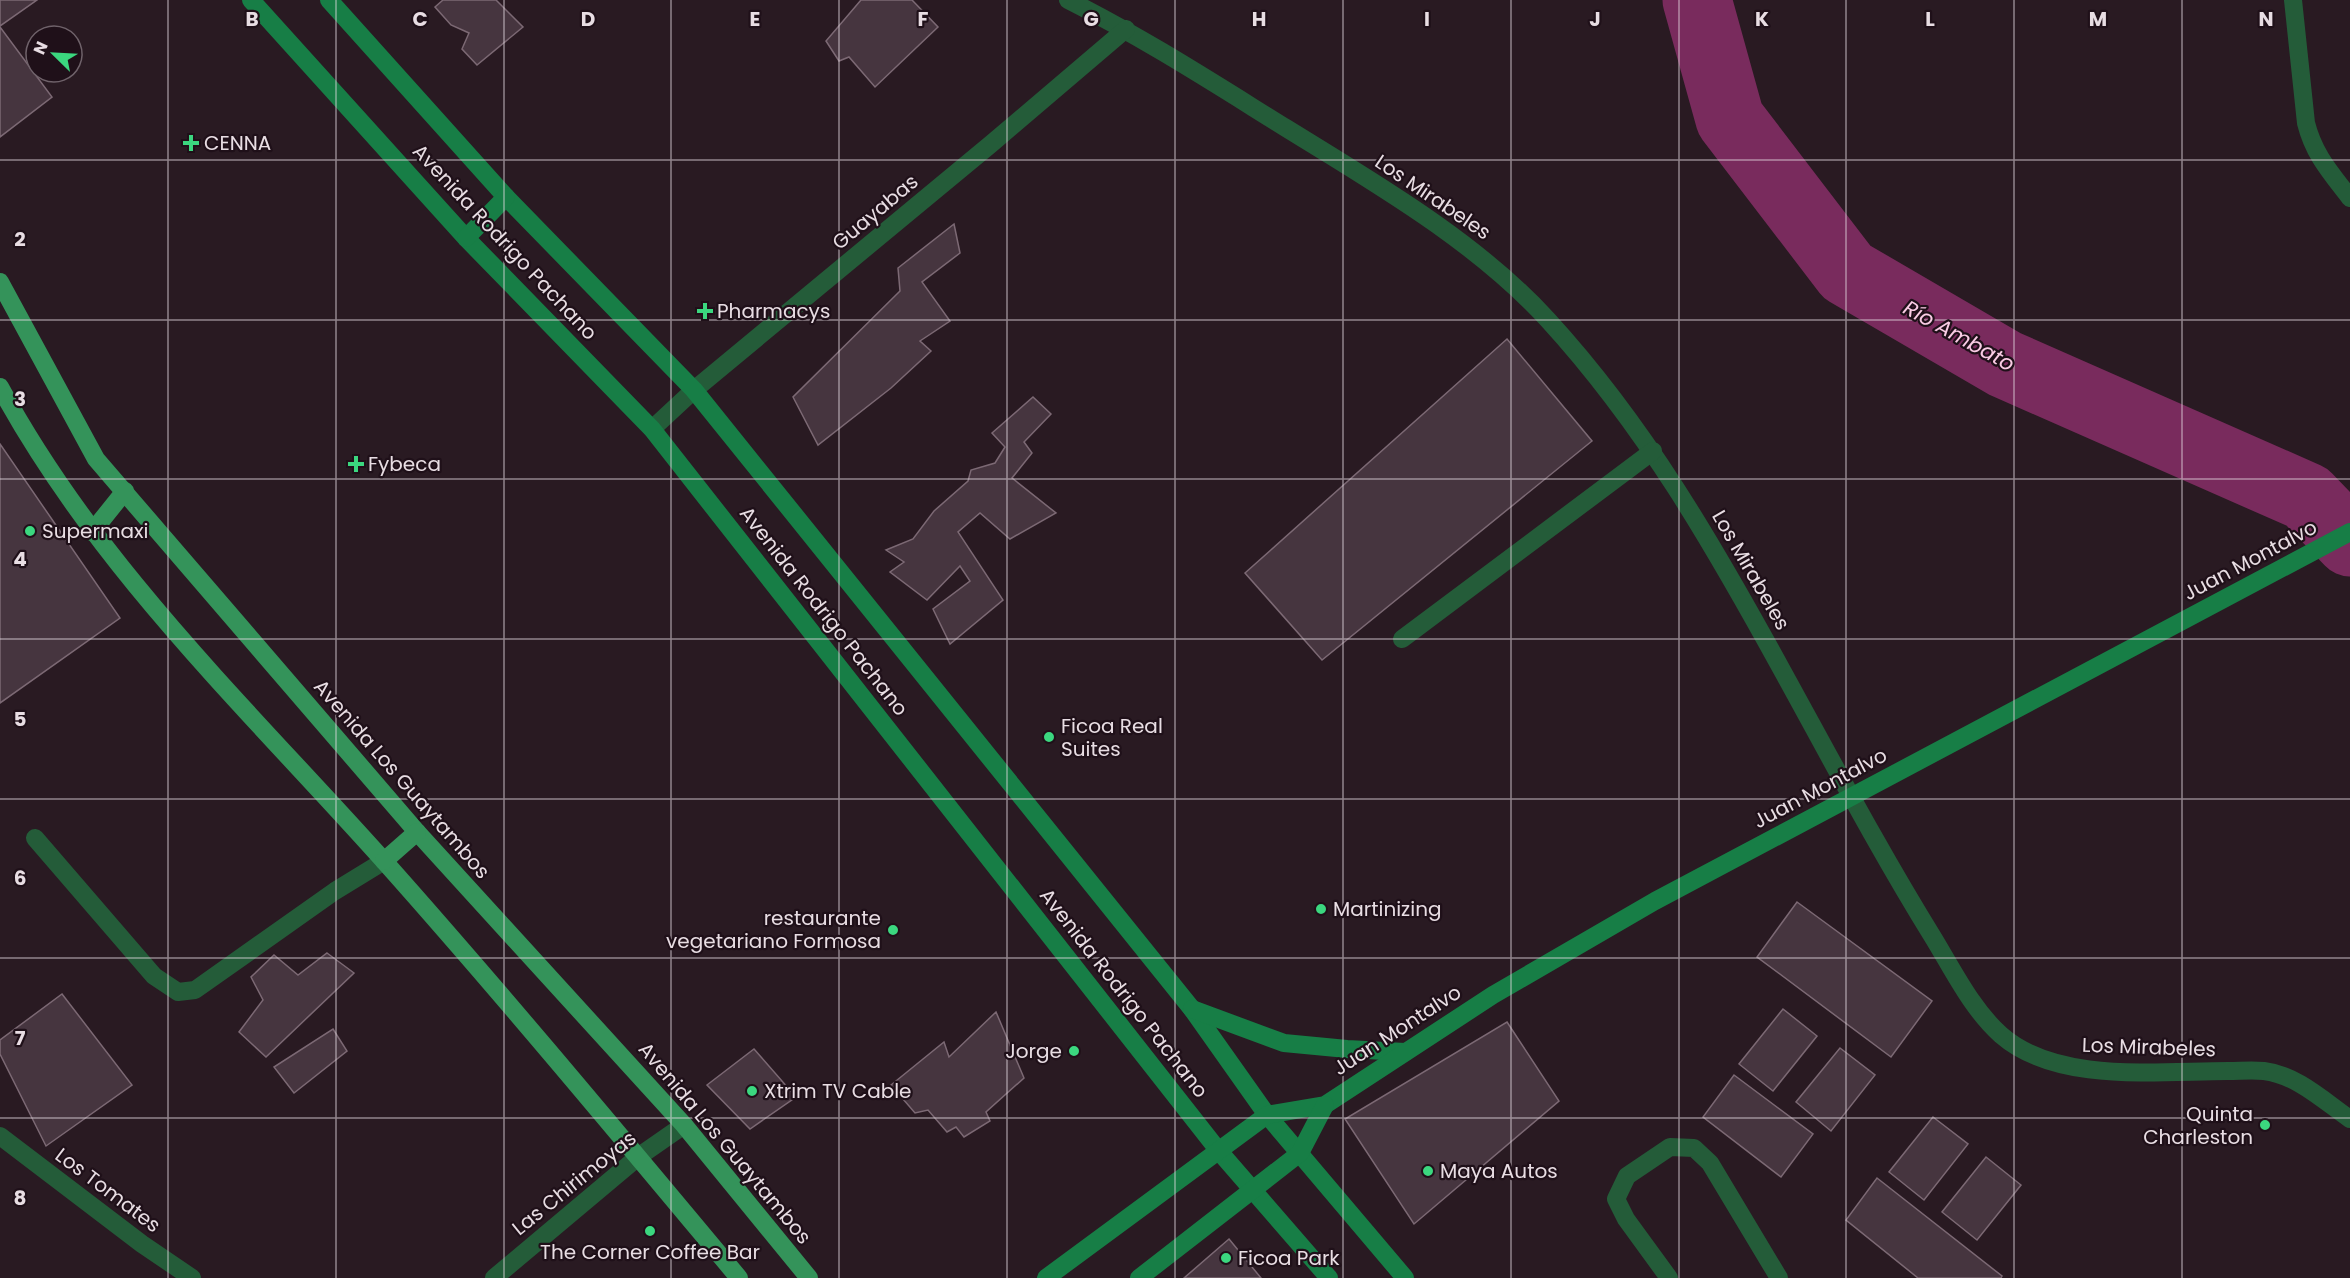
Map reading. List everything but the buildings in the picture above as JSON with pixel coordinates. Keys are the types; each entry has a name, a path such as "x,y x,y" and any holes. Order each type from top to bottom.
{"main road":[{"name":"Avenida Rodrigo Pachano","path":"251,0 466,238 652,429 1218,1150 1329,1278"},
{"name":"Avenida Rodrigo Pachano","path":"329,0 506,197 694,390 1192,1010 1267,1115 1405,1278"},
{"path":"466,238 506,197"},
{"name":"Avenida Los Guaytambos","path":"0,282 96,459 417,832 684,1125 809,1278"},
{"path":"0,387 21,427 92,532 183,643 384,861 739,1278"},
{"path":"92,532 125,491"},
{"name":"Juan Montalvo","path":"1046,1278 1267,1115 1325,1105 1492,995 1655,901 2350,532"},
{"path":"384,861 417,832"},
{"path":"1192,1010 1284,1043 1405,1052"},
{"name":"Juan Montalvo","path":"1139,1278 1300,1153 1325,1105"}],"street":[{"name":"Los Mirabeles","path":"1068,0 1126,29 1322,150 1449,233 1500,272 1545,317 1605,386 1653,451 1739,592 1899,884 1978,1011 2004,1038 2031,1054 2063,1066 2098,1071 2264,1071 2299,1083 2350,1119"},
{"path":"2293,0 2306,123 2311,142 2320,159 2350,198"},
{"name":"Guayabas","path":"652,429 694,390 1126,29"},
{"path":"1402,639 1653,451"},
{"path":"35,838 154,976 178,992 195,990 335,891 384,861"},
{"name":"Las Chirimoyas","path":"494,1278 638,1157 684,1125"},
{"name":"Los Tomates","path":"0,1136 142,1244 192,1278"},
{"path":"1669,1278 1626,1219 1616,1199 1626,1176 1670,1147 1694,1148 1710,1163 1779,1278"}],"waterway":[{"name":"Río Ambato","path":"1697,0 1730,119 1847,272 2005,364 2307,497 2350,542"}],"place":[{"name":"CENNA","path":"191,143"},
{"name":"Pharmacys","path":"705,311"},
{"name":"Fybeca","path":"356,464"},
{"name":"Supermaxi","path":"30,531"},
{"name":"Ficoa Real Suites","path":"1049,737"},
{"name":"Martinizing","path":"1321,909"},
{"name":"restaurante vegetariano Formosa","path":"893,930"},
{"name":"Jorge","path":"1074,1051"},
{"name":"Xtrim TV Cable","path":"752,1091"},
{"name":"Quinta Charleston","path":"2265,1125"},
{"name":"Maya Autos","path":"1428,1171"},
{"name":"The Corner Coffee Bar","path":"650,1231"},
{"name":"Ficoa Park","path":"1226,1258"}]}
